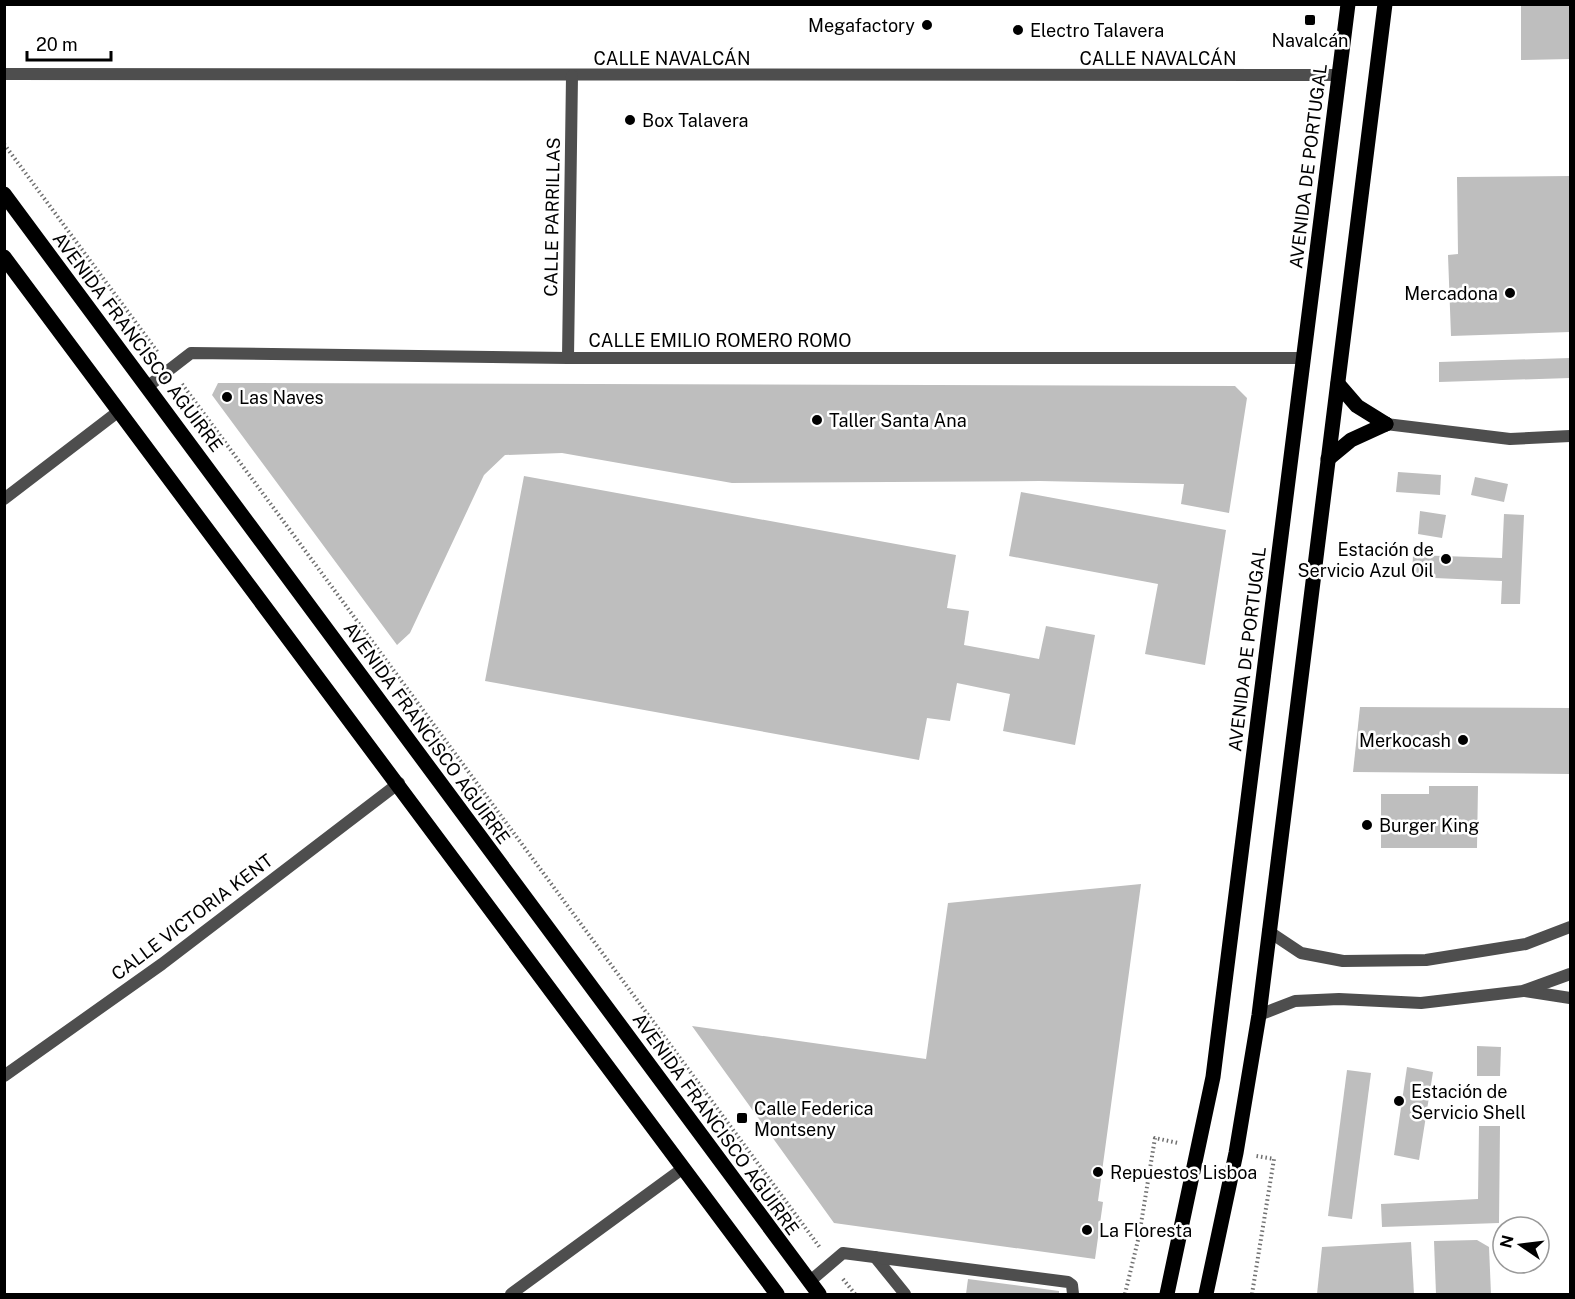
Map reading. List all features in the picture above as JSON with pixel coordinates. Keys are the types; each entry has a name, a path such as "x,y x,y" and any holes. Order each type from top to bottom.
{"main road":[{"name":"AVENIDA DE PORTUGAL","path":"1167,1294 1213,1077 1348,4"},
{"path":"1206,1294 1236,1153 1259,1015 1385,4"},
{"name":"AVENIDA FRANCISCO AGUIRRE","path":"4,194 819,1294"},
{"path":"4,257 399,783 682,1169 777,1294"},
{"path":"1338,384 1357,406 1386,424"},
{"path":"1328,459 1351,440 1386,424"}],"street":[{"name":"CALLE NAVALCÁN","path":"4,74 1339,75"},
{"name":"CALLE PARRILLAS","path":"568,358 572,76"},
{"name":"CALLE EMILIO ROMERO ROMO","path":"147,387 191,353 568,358 1303,358"},
{"path":"4,499 119,411"},
{"path":"1386,424 1510,440 1570,436"},
{"name":"CALLE VICTORIA KENT","path":"4,1076 162,964 399,783"},
{"path":"1268,931 1302,953 1343,961 1426,960 1526,944 1570,927"},
{"path":"1259,1015 1295,1001 1339,999 1421,1003 1523,991 1570,974"},
{"path":"1523,991 1570,998"},
{"path":"511,1294 682,1169"},
{"path":"808,1282 843,1253 1068,1282 1072,1284 1073,1294"},
{"path":"875,1257 905,1294"}],"path":[{"path":"4,144 855,1294"}],"building":[{"path":"1521,4 1570,4 1570,59 1521,60"},
{"name":"Mercadona","path":"1570,176 1570,332 1451,336 1448,255 1458,254 1457,177"},
{"path":"1570,358 1570,378 1439,382 1439,362"},
{"path":"218,383 1235,386 1247,398 1229,513 1181,504 1184,484 1040,481 732,483 562,453 505,455 484,475 410,633 397,645 212,395"},
{"path":"1398,472 1441,475 1440,495 1396,492"},
{"path":"524,476 956,555 947,608 969,611 964,645 1039,659 1046,626 1095,635 1075,745 1003,731 1010,694 957,683 950,721 927,718 919,760 485,681"},
{"path":"1475,477 1508,484 1504,502 1471,495"},
{"path":"1021,492 1226,530 1205,665 1145,654 1158,584 1009,556"},
{"path":"1420,511 1446,515 1442,538 1418,534"},
{"path":"1504,514 1524,515 1520,604 1501,604 1502,581 1412,577 1413,555 1502,558"},
{"name":"Merkocash","path":"1360,707 1570,708 1570,774 1353,772"},
{"path":"1429,786 1478,786 1477,848 1381,848 1381,794 1429,794"},
{"path":"1141,884 1098,1201 1103,1202 1095,1259 834,1223 692,1026 926,1059 948,903"},
{"path":"1477,1046 1501,1047 1500,1076 1477,1076"},
{"path":"1407,1067 1433,1072 1419,1160 1394,1155"},
{"path":"1347,1070 1371,1073 1352,1219 1328,1216"},
{"path":"1479,1126 1500,1126 1499,1215 1491,1215 1491,1223 1382,1227 1381,1204 1478,1199"},
{"path":"1477,1240 1489,1247 1491,1294 1436,1294 1434,1241"},
{"path":"1411,1242 1414,1294 1317,1294 1322,1247"},
{"path":"968,1279 1059,1291 1059,1294 966,1294"}],"place":[{"name":"Navalcán","path":"1310,20"},
{"name":"Megafactory","path":"927,25"},
{"name":"Electro Talavera","path":"1018,30"},
{"name":"Box Talavera","path":"630,120"},
{"name":"Mercadona","path":"1510,293"},
{"name":"Las Naves","path":"227,397"},
{"name":"Taller Santa Ana","path":"817,420"},
{"name":"Estación de Servicio Azul Oil","path":"1446,559"},
{"name":"Merkocash","path":"1463,740"},
{"name":"Burger King","path":"1367,825"},
{"name":"Estación de Servicio Shell","path":"1399,1101"},
{"name":"Calle Federica Montseny","path":"742,1118"},
{"name":"Repuestos Lisboa","path":"1098,1172"},
{"name":"La Floresta","path":"1087,1230"}]}
